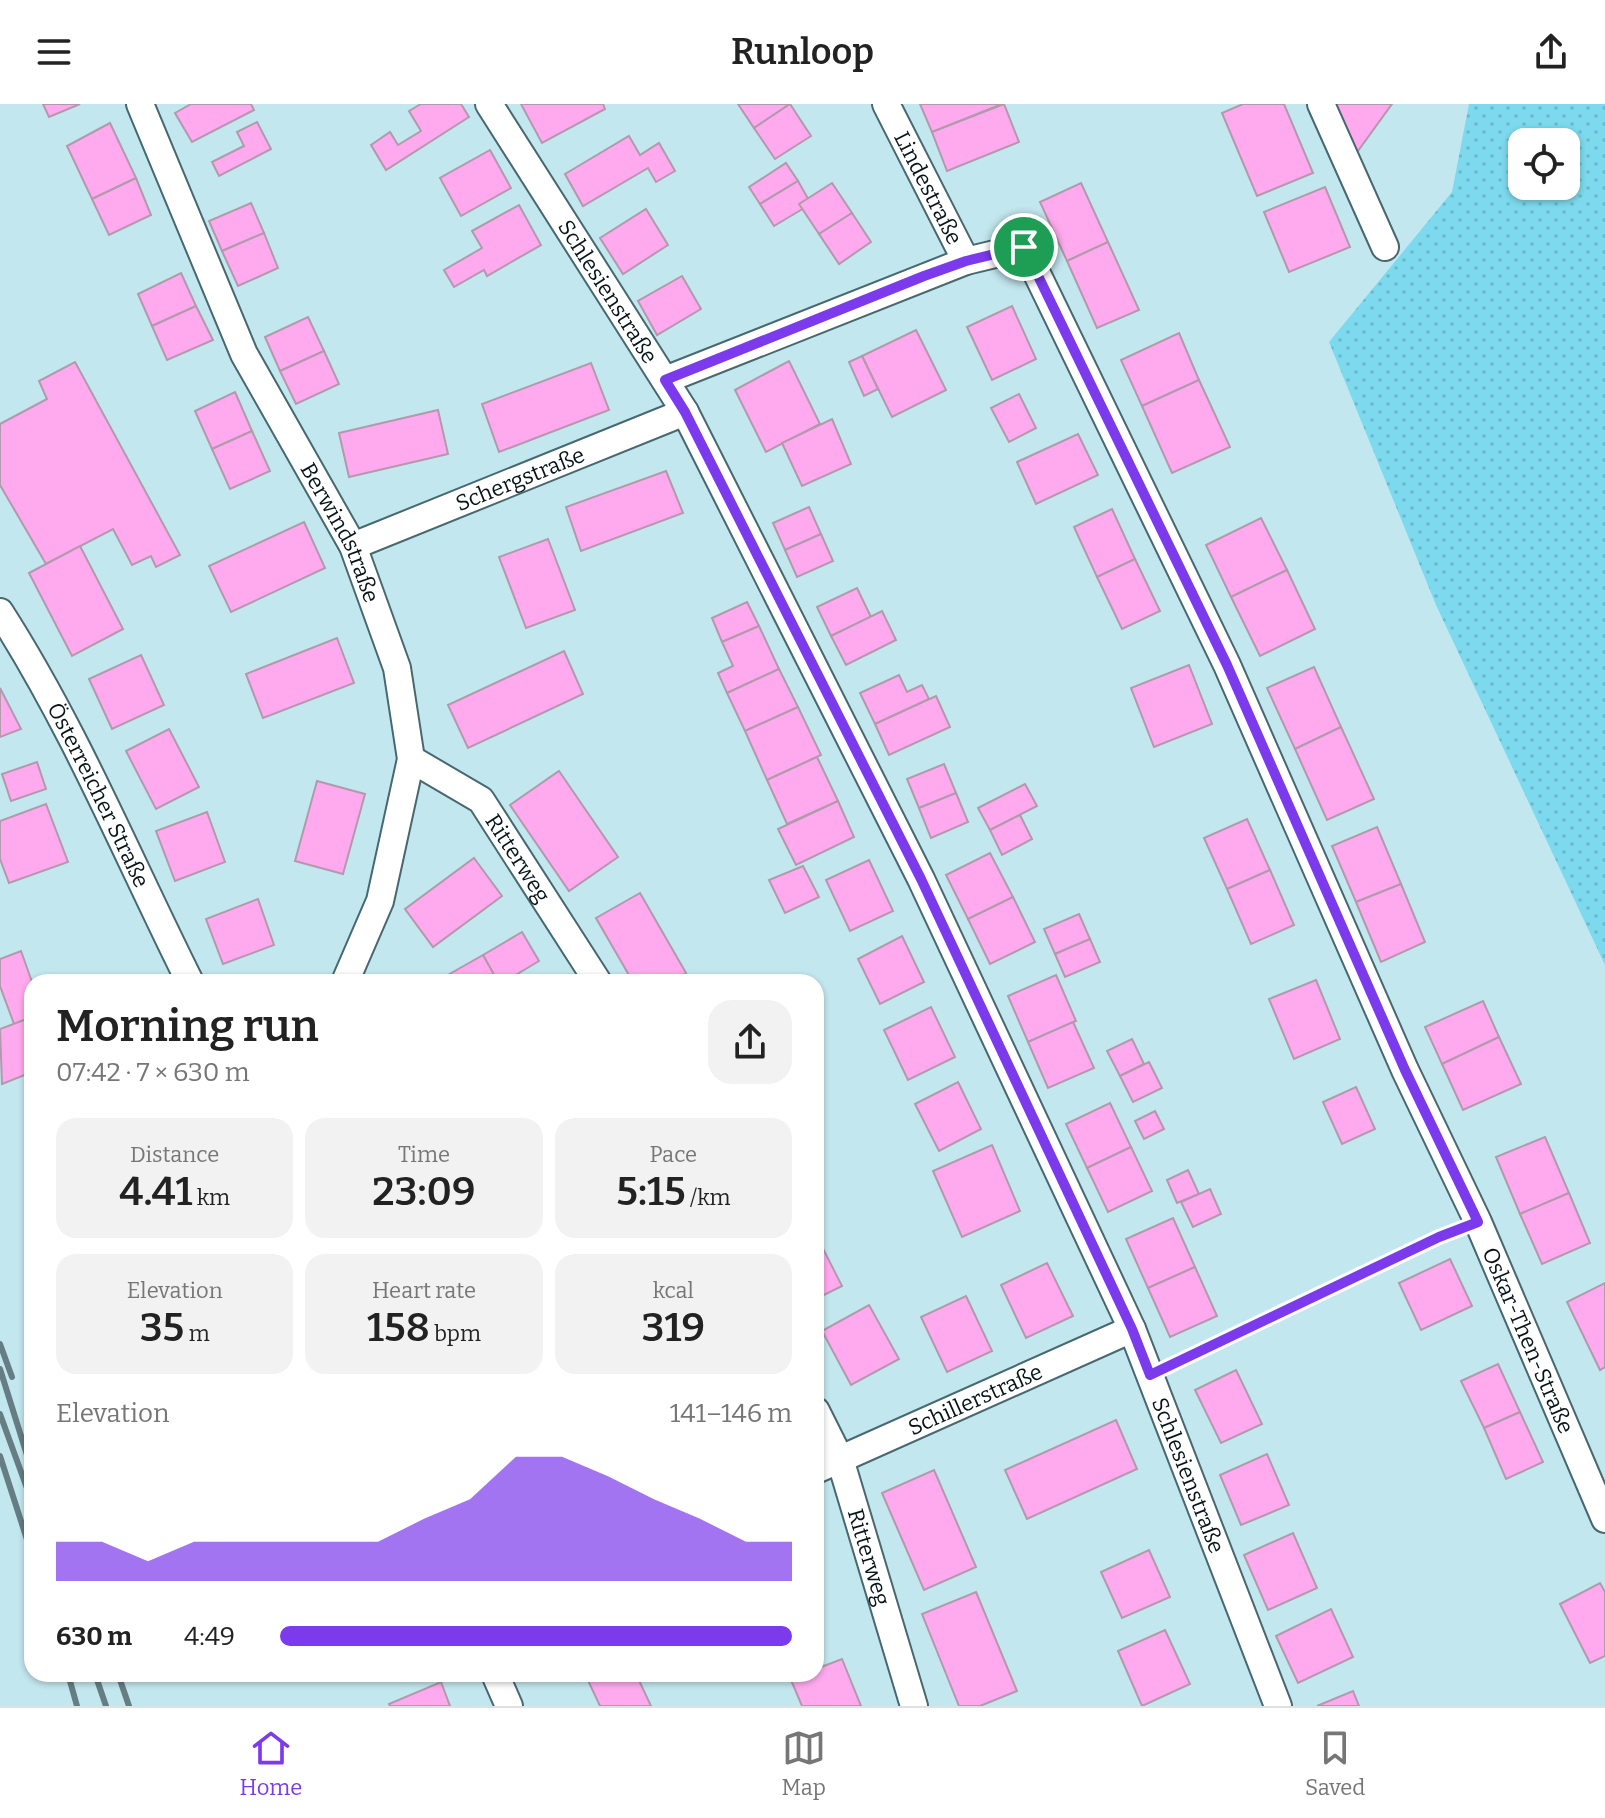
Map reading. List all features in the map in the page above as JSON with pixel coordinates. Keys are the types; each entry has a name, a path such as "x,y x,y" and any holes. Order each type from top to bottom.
{"street":[{"name":"Berwindstraße","path":"140,104 244,354 353,546 397,668 411,759 380,901 348,974"},
{"name":"Schlesienstraße","path":"489,104 685,412 921,879 1132,1329 1278,1706"},
{"name":"Lindestraße","path":"886,104 966,261 1024,247"},
{"path":"1321,104 1385,247"},
{"name":"Oskar-Then-Straße","path":"1024,247 1227,665 1405,1070 1478,1222 1605,1519"},
{"path":"665,380 966,261"},
{"name":"Schergstraße","path":"353,546 685,412"},
{"name":"Österreicher Straße","path":"0,612 89,768 186,974"},
{"name":"Ritterweg","path":"411,759 481,800 593,974"},
{"name":"Schillerstraße","path":"828,1464 1132,1329"},
{"name":"Ritterweg","path":"828,1464 914,1706"},
{"path":"498,1682 509,1706"}],"path":[{"path":"1150,1375 1439,1237 1478,1222"}],"shaded area":[{"path":"1469,104 1605,104 1605,965 1436,605 1329,342 1452,192"}],"building":[{"path":"43,104 80,104 49,117"},
{"path":"191,104 251,104 254,110 192,142 175,113"},
{"path":"421,104 461,104 469,117 386,170 371,145 390,132 398,145 421,131 409,111"},
{"path":"521,104 603,104 605,109 542,143"},
{"path":"738,104 790,104 754,128"},
{"path":"790,104 811,136 775,159 754,128"},
{"path":"920,104 1002,104 932,132"},
{"path":"1004,104 1019,142 947,171 932,132"},
{"path":"1243,104 1284,104 1313,173 1257,196 1222,113"},
{"path":"1332,104 1392,104 1355,155"},
{"path":"257,122 271,149 219,176 212,162 244,146 237,132"},
{"path":"110,123 136,178 92,199 67,146"},
{"path":"629,136 640,155 659,143 675,171 656,182 648,168 583,206 565,174"},
{"path":"490,150 511,188 461,216 440,178"},
{"path":"786,163 798,181 760,204 749,187"},
{"path":"136,178 151,215 109,235 92,199"},
{"path":"798,181 811,204 774,226 760,204"},
{"path":"832,183 852,213 819,234 799,204"},
{"path":"1081,183 1108,242 1067,261 1040,202"},
{"path":"1325,187 1350,247 1289,272 1264,212"},
{"path":"251,203 264,233 222,251 209,221"},
{"path":"519,205 541,245 487,276 484,270 454,287 444,270 482,248 472,231"},
{"path":"646,209 668,245 623,274 600,238"},
{"path":"852,213 871,242 839,264 819,234"},
{"path":"264,233 278,268 238,286 222,251"},
{"path":"1108,242 1139,310 1097,328 1067,261"},
{"path":"181,273 196,306 152,326 138,294"},
{"path":"682,276 701,309 657,335 638,301"},
{"path":"196,306 213,340 167,360 152,326"},
{"path":"1012,306 1036,359 992,380 967,327"},
{"path":"308,317 324,351 280,371 265,337"},
{"path":"916,330 946,390 892,417 862,356"},
{"path":"1179,333 1199,380 1142,406 1121,360"},
{"path":"324,351 339,384 296,404 280,371"},
{"path":"862,356 878,389 864,396 849,362"},
{"path":"789,361 820,424 766,452 735,390"},
{"path":"75,362 180,555 156,567 151,556 132,565 113,529 46,564 0,485 0,424 47,399 39,381"},
{"path":"591,363 609,410 499,452 482,404"},
{"path":"1199,380 1230,447 1172,473 1142,406"},
{"path":"235,392 252,431 212,449 195,411"},
{"path":"1019,394 1036,428 1009,442 991,408"},
{"path":"438,410 448,454 349,477 339,433"},
{"path":"832,419 851,464 802,486 782,443"},
{"path":"252,431 270,471 230,489 212,449"},
{"path":"1078,434 1098,475 1036,504 1017,462"},
{"path":"666,471 683,513 581,551 566,507"},
{"path":"809,507 821,534 785,550 773,523"},
{"path":"1112,509 1135,559 1097,577 1074,527"},
{"path":"1261,518 1287,570 1231,597 1206,545"},
{"path":"304,522 325,568 231,612 209,566"},
{"path":"821,534 833,561 797,577 785,550"},
{"path":"548,539 575,610 526,628 499,557"},
{"path":"80,546 123,629 72,656 29,573"},
{"path":"1135,559 1160,611 1122,629 1097,577"},
{"path":"1287,570 1315,629 1260,656 1231,597"},
{"path":"857,588 871,617 831,636 817,607"},
{"path":"747,602 759,626 722,642 712,618"},
{"path":"882,611 896,640 846,665 831,636"},
{"path":"759,626 779,669 727,693 718,673 733,666 722,642"},
{"path":"337,638 354,683 263,718 246,674"},
{"path":"564,651 583,694 468,748 448,705"},
{"path":"141,655 164,705 112,729 89,679"},
{"path":"1189,665 1212,724 1154,747 1131,688"},
{"path":"1314,667 1341,727 1295,749 1267,688"},
{"path":"779,669 798,707 745,731 727,693"},
{"path":"899,675 907,692 922,685 929,699 875,724 860,693"},
{"path":"0,688 21,729 0,737"},
{"path":"936,696 950,727 889,755 875,724"},
{"path":"798,707 821,755 767,780 745,731"},
{"path":"1341,727 1374,799 1327,820 1295,749"},
{"path":"169,729 199,787 156,809 126,751"},
{"path":"817,757 838,801 787,824 767,780"},
{"path":"37,762 46,789 11,801 2,774"},
{"path":"944,764 956,793 919,808 907,779"},
{"path":"559,771 618,857 569,891 510,805"},
{"path":"317,781 365,794 343,874 295,861"},
{"path":"1025,784 1037,806 990,830 978,808"},
{"path":"956,793 968,822 931,838 919,808"},
{"path":"838,801 854,837 796,865 778,829"},
{"path":"46,804 68,862 9,883 0,859 0,821"},
{"path":"207,812 225,862 175,881 156,831"},
{"path":"1020,815 1032,839 1002,855 990,830"},
{"path":"1247,819 1270,870 1227,889 1204,838"},
{"path":"1377,827 1401,884 1356,902 1332,846"},
{"path":"990,853 1013,897 968,919 946,875"},
{"path":"474,858 502,896 433,947 405,909"},
{"path":"869,860 893,911 850,931 826,880"},
{"path":"803,866 819,897 785,913 769,880"},
{"path":"1270,870 1294,925 1251,944 1227,889"},
{"path":"1401,884 1425,942 1381,962 1356,902"},
{"path":"640,893 686,973 628,974 596,918"},
{"path":"1013,897 1035,942 990,964 968,919"},
{"path":"258,899 274,945 223,964 206,919"},
{"path":"1079,914 1090,939 1055,954 1044,929"},
{"path":"522,932 539,961 517,974 494,974 483,955"},
{"path":"902,936 924,982 880,1004 858,959"},
{"path":"1090,939 1100,962 1065,977 1055,954"},
{"path":"21,951 29,974 24,974 24,1020 14,1024 0,986 0,959"},
{"path":"483,955 494,974 450,974"},
{"path":"1056,975 1076,1021 1028,1042 1008,996"},
{"path":"1316,980 1340,1039 1294,1059 1269,999"},
{"path":"1483,1001 1499,1037 1442,1064 1425,1027"},
{"path":"931,1007 955,1057 908,1080 884,1030"},
{"path":"24,1020 24,1075 2,1084 0,1029"},
{"path":"1073,1022 1094,1068 1048,1088 1028,1042"},
{"path":"1499,1037 1521,1084 1463,1110 1442,1064"},
{"path":"1132,1039 1144,1064 1120,1076 1107,1051"},
{"path":"1149,1062 1162,1088 1133,1102 1120,1076"},
{"path":"958,1082 981,1129 939,1151 915,1104"},
{"path":"1356,1087 1375,1129 1342,1144 1323,1102"},
{"path":"1110,1103 1131,1147 1087,1168 1066,1124"},
{"path":"1155,1111 1164,1129 1144,1139 1135,1121"},
{"path":"1545,1137 1569,1193 1520,1214 1496,1157"},
{"path":"992,1145 1020,1211 962,1237 933,1171"},
{"path":"1131,1147 1152,1191 1108,1212 1087,1168"},
{"path":"1188,1170 1199,1194 1177,1203 1167,1180"},
{"path":"1210,1189 1221,1214 1193,1227 1181,1202"},
{"path":"1569,1193 1590,1243 1542,1264 1520,1214"},
{"path":"1173,1218 1195,1267 1148,1288 1126,1239"},
{"path":"824,1251 842,1286 824,1295"},
{"path":"1450,1259 1472,1306 1421,1330 1399,1283"},
{"path":"1047,1263 1073,1316 1026,1338 1001,1285"},
{"path":"1195,1267 1217,1316 1170,1337 1148,1288"},
{"path":"1605,1283 1605,1367 1600,1370 1567,1302"},
{"path":"966,1296 992,1351 947,1372 921,1317"},
{"path":"869,1305 899,1359 851,1385 824,1330"},
{"path":"1498,1364 1520,1412 1484,1428 1461,1381"},
{"path":"1236,1370 1262,1424 1221,1443 1195,1390"},
{"path":"1520,1412 1543,1462 1506,1479 1484,1428"},
{"path":"1116,1420 1137,1469 1027,1519 1005,1470"},
{"path":"1267,1454 1289,1505 1241,1525 1220,1475"},
{"path":"934,1470 976,1567 924,1590 882,1493"},
{"path":"1293,1533 1317,1588 1268,1610 1244,1555"},
{"path":"1149,1550 1170,1597 1122,1618 1101,1572"},
{"path":"1600,1583 1605,1592 1605,1656 1590,1663 1560,1604"},
{"path":"976,1592 1017,1691 980,1706 959,1706 922,1614"},
{"path":"1331,1609 1353,1657 1298,1683 1276,1636"},
{"path":"1165,1630 1190,1684 1142,1706 1118,1651"},
{"path":"842,1659 861,1706 802,1706 792,1682 824,1682 824,1666"},
{"path":"441,1682 450,1706 389,1704"},
{"path":"589,1682 640,1682 651,1706 600,1706"},
{"path":"1353,1691 1359,1706 1317,1706"}],"railway":[{"path":"0,1344 12,1377"},
{"path":"0,1369 24,1446"},
{"path":"0,1414 24,1480"},
{"path":"0,1456 24,1530"},
{"path":"70,1682 77,1706"},
{"path":"98,1682 106,1706"},
{"path":"121,1682 129,1706"}],"route":[{"path":"1024,247 1227,665 1405,1070 1478,1222 1439,1237 1150,1375 1132,1329 921,879 685,412 665,380 924,276 966,261 1024,247"}]}
